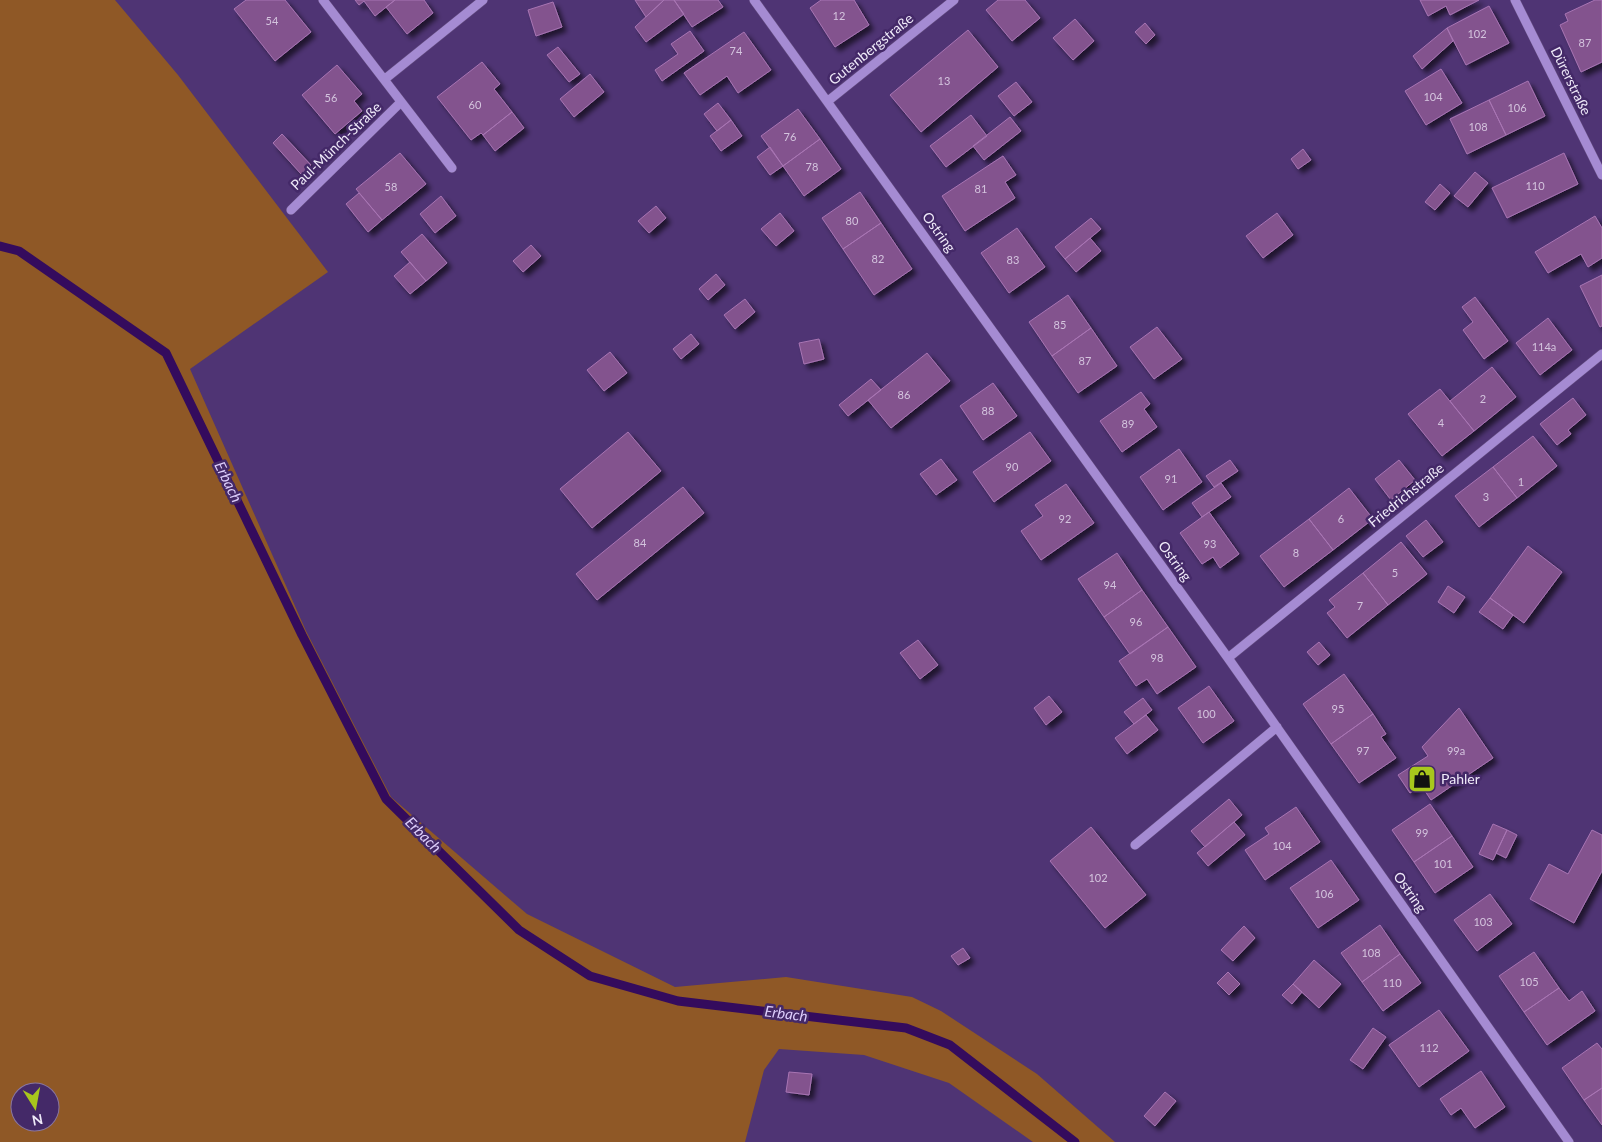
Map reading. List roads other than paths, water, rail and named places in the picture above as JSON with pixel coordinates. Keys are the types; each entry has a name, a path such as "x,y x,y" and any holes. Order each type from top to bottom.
{"street":[{"name":"Paul-Münch-Straße","path":"323,0 452,168"},
{"path":"385,79 482,0"},
{"name":"Ostring","path":"754,0 1228,658 1569,1142"},
{"name":"Gutenbergstraße","path":"828,102 954,0"},
{"name":"Dürerstraße","path":"1515,0 1602,175"},
{"name":"Paul-Münch-Straße","path":"291,210 401,102"},
{"name":"Friedrichstraße","path":"1228,658 1602,354"},
{"path":"1134,845 1277,728"}],"waterway":[{"name":"Erbach","path":"0,246 19,251 166,353 302,635 386,799 519,930 590,976 678,1001 906,1028 950,1045 1075,1142"}],"place":[{"name":"Pahler","path":"1422,779"}]}
